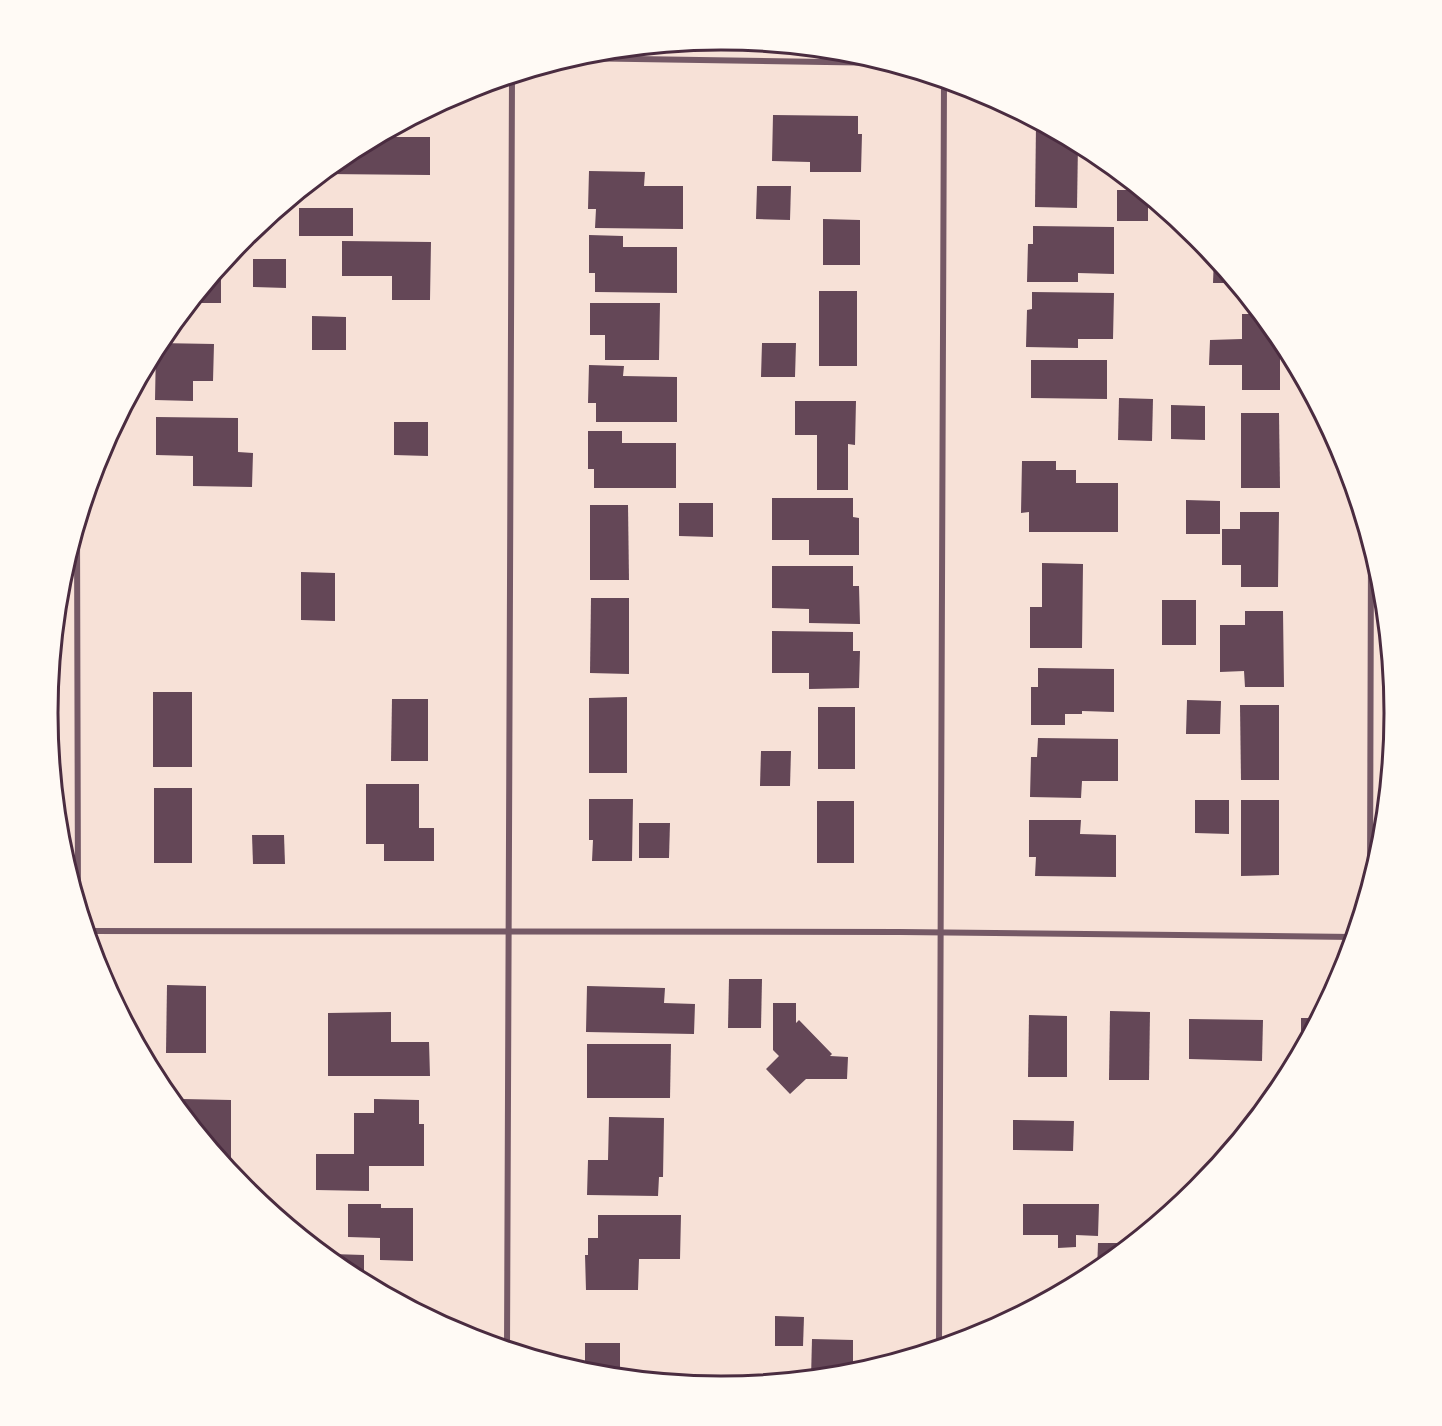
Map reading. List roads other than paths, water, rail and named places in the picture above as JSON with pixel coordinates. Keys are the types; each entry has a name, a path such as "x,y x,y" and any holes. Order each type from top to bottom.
{"street":[{"path":"612,59 852,62"},
{"path":"507,1341 512,84"},
{"path":"939,1339 944,89"},
{"path":"77,554 78,876"},
{"path":"1370,850 1371,579"},
{"path":"95,931 508,930 1345,937"}]}
